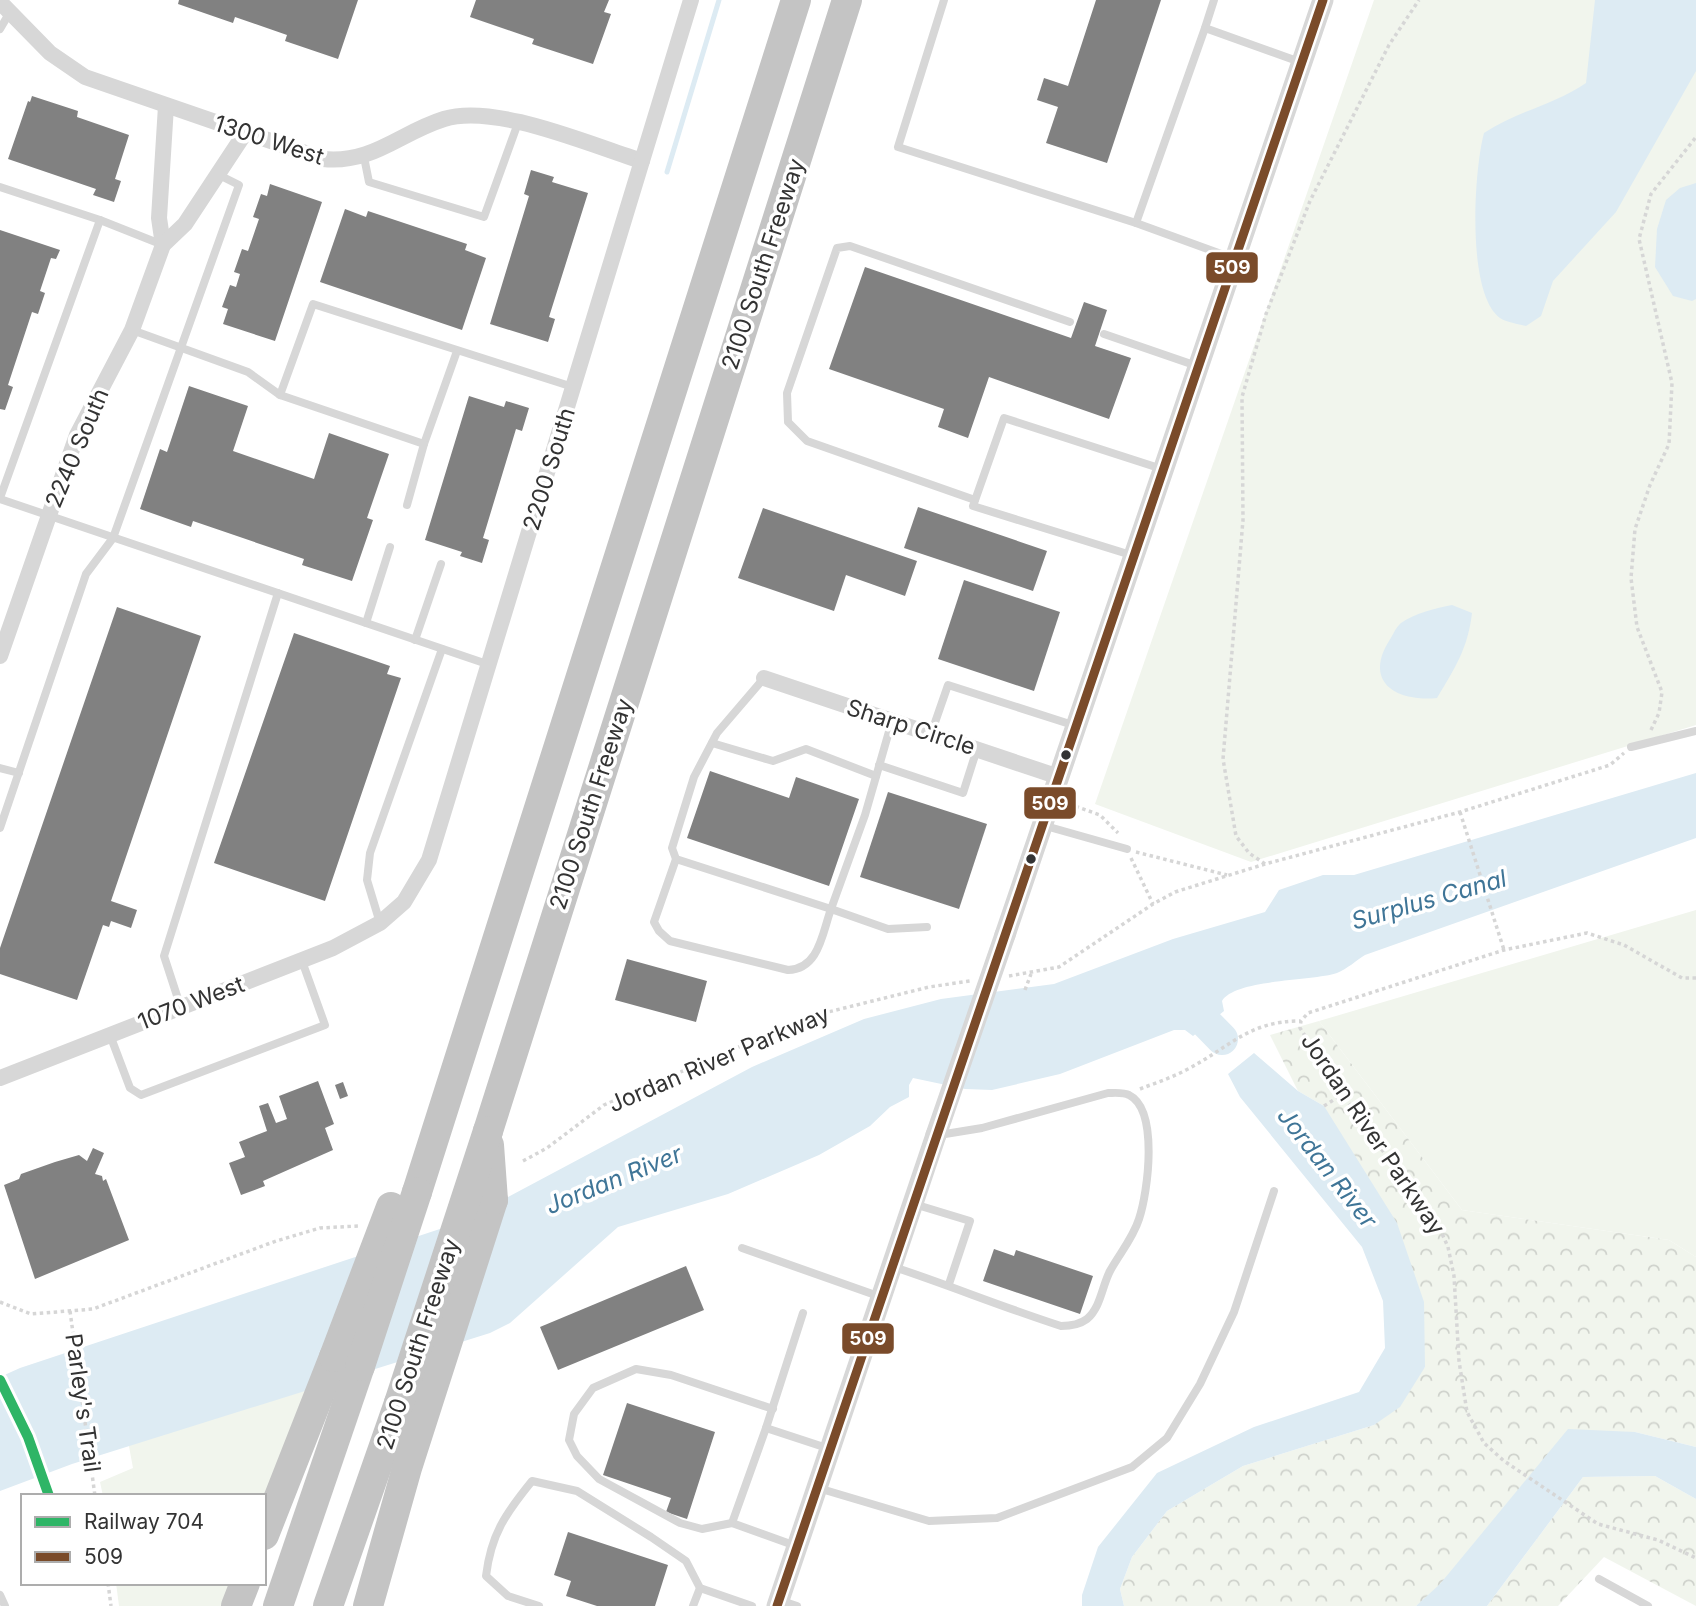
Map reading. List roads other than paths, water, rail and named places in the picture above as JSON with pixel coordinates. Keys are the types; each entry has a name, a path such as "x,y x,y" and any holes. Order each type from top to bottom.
{"highway":[{"name":"2100 South Freeway","path":"278,1606 360,1366 514,893 796,0"},
{"name":"2100 South Freeway","path":"328,1606 399,1404 488,1131 847,0"},
{"path":"266,1530 391,1207 478,940 514,893"},
{"path":"368,1606 433,1387 493,1200 488,1131"},
{"path":"236,1606 244,1585"}],"street":[{"name":"2200 South","path":"380,923 404,902 429,860 691,0"},
{"path":"784,1604 797,1546 1323,0"},
{"name":"1300 West","path":"5,7 64,65 116,90 323,159 344,161 364,157 444,119 480,114 518,122 642,161"},
{"name":"2240 South","path":"163,245 159,218 166,106"},
{"name":"2240 South","path":"0,656 77,435 132,330 163,245 185,223 245,132"},
{"name":"Sharp Circle","path":"764,678 1059,777"},
{"name":"1070 West","path":"0,1077 302,961 380,923"}],"lane":[{"path":"944,0 898,146 1136,223 1235,259"},
{"path":"1136,223 1214,0"},
{"path":"0,29 5,7"},
{"path":"1205,28 1302,63"},
{"path":"364,157 369,182 484,217 518,122"},
{"path":"0,828 86,574 113,538 239,185 219,175"},
{"path":"0,187 100,220 163,245"},
{"path":"100,220 0,498 490,665"},
{"path":"975,499 807,440 788,422 788,393 837,248 850,246 1070,322"},
{"path":"280,395 313,304 573,387"},
{"path":"132,330 248,372 280,395 424,444"},
{"path":"1104,334 1199,366"},
{"path":"407,505 424,444 457,351"},
{"path":"1134,556 973,506 975,499 1004,418 1164,470"},
{"path":"366,623 390,547"},
{"path":"415,640 441,564"},
{"path":"181,1007 164,956 278,593"},
{"path":"380,923 367,880 370,853 442,649"},
{"path":"764,678 712,743 694,777 672,848 676,859 654,922 670,941 788,970 801,969 813,960 892,721"},
{"path":"931,734 948,685 1076,726"},
{"path":"1631,747 1696,731"},
{"path":"712,743 773,761 806,749 876,776"},
{"path":"879,765 963,793 977,749"},
{"path":"0,768 19,774"},
{"path":"1042,825 1127,849"},
{"path":"676,859 888,929 927,927"},
{"path":"110,1035 130,1088 141,1095 325,1025 302,961"},
{"path":"892,1267 949,1284 980,1300 1061,1326 1074,1325 1088,1319 1140,1217 1149,1162 1147,1129 1140,1104 1128,1094 1108,1093 982,1128 936,1135"},
{"path":"817,1488 929,1521 997,1518 1132,1467 1167,1438 1200,1384 1234,1312 1274,1191"},
{"path":"914,1204 970,1221 949,1284"},
{"path":"742,1248 881,1297"},
{"path":"732,1523 773,1409 803,1313"},
{"path":"773,1409 671,1375 636,1369 593,1388 575,1414 569,1440 577,1457 599,1479 680,1523 702,1529 732,1523 797,1546"},
{"path":"766,1428 830,1449"},
{"path":"539,1606 508,1596 486,1576 490,1546 512,1506 532,1481 576,1491 686,1561 700,1588 752,1606"},
{"path":"1599,1579 1647,1606"},
{"path":"693,1606 700,1588"},
{"path":"0,1595 5,1606"}],"water":[{"path":"1595,0 1696,0 1696,71 1616,212 1553,281 1541,316 1526,326 1509,322 1500,318 1489,304 1477,258 1476,201 1484,133 1586,83"},
{"path":"1696,183 1696,299 1692,301 1673,296 1655,267 1657,229 1666,200 1680,188"},
{"path":"1452,605 1472,613 1460,657 1437,698 1409,697 1389,687 1382,679 1382,656 1401,623 1433,609"},
{"name":"Surplus Canal","path":"1696,773 1696,838 1365,955 1337,973 1242,988 1222,1001 1224,1011 1193,1036 1185,1030 1174,1030 1060,1074 992,1090 965,1089 913,1078 909,1085 909,1097 890,1107 870,1126 819,1155 728,1194 618,1227 510,1323 490,1333 72,1464 0,1491 0,1377 20,1368 461,1222 752,1067 864,1019 941,999 1054,984 1173,939 1265,912 1279,890 1323,875 1354,875"},
{"path":"1254,1053 1298,1091 1324,1106 1397,1223 1424,1302 1425,1367 1400,1407 1374,1425 1243,1466 1167,1511 1132,1557 1120,1589 1124,1606 1082,1606 1082,1595 1098,1547 1157,1473 1254,1427 1359,1392 1385,1348 1383,1301 1362,1247 1240,1097 1228,1074"},
{"path":"1568,1429 1635,1432 1696,1447 1696,1499 1655,1476 1583,1477 1487,1606 1416,1606 1440,1584"}],"waterway":[{"path":"667,172 719,0"},
{"name":"Jordan River","path":"1179,995 1222,1039"}],"rail line":[{"name":"704","path":"0,1380 28,1437 48,1494"}]}
